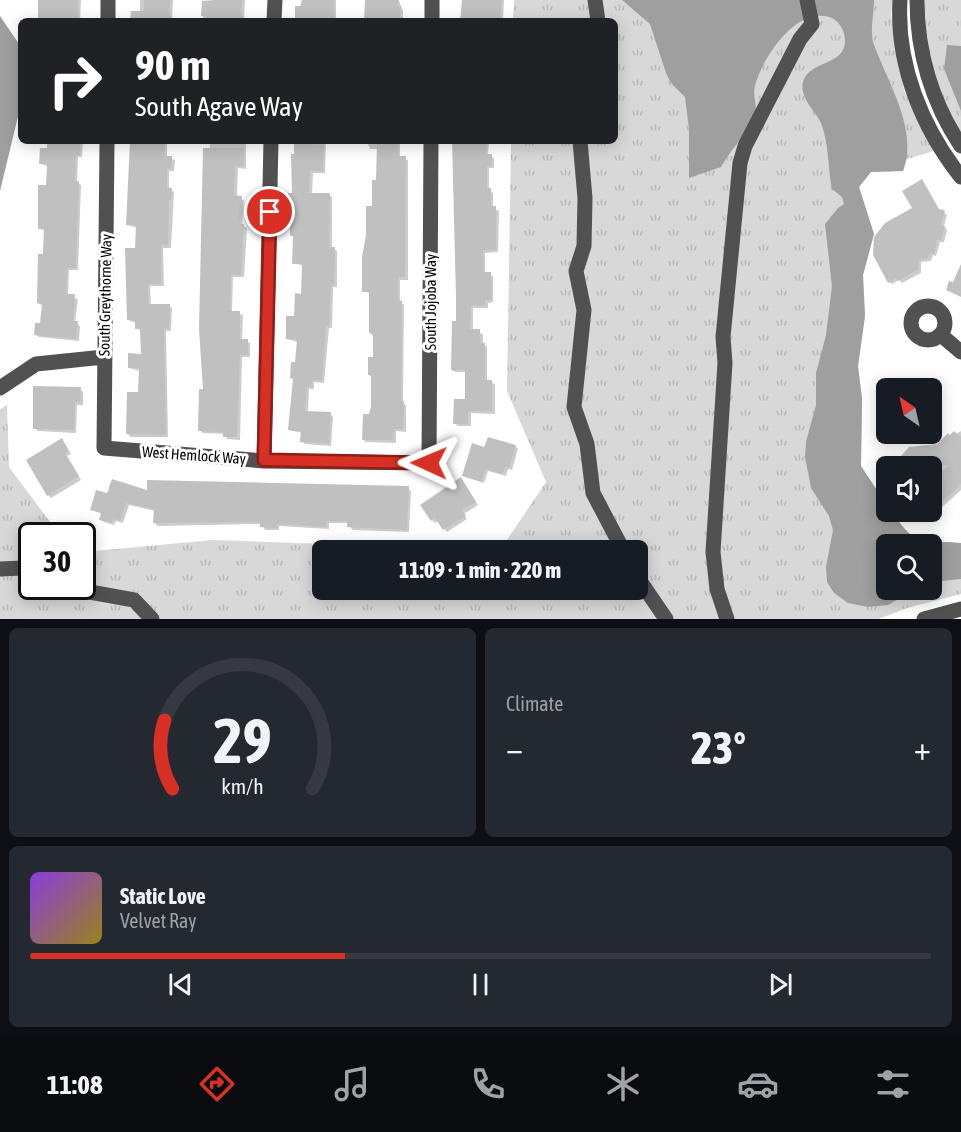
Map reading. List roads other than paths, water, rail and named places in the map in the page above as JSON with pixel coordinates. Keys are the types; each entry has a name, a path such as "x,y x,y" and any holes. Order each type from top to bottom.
{"street":[{"path":"108,0 108,18"},
{"path":"274,18 275,0"},
{"path":"432,0 432,18"},
{"path":"595,0 598,18"},
{"path":"727,619 717,589 713,552 725,363 723,336 740,163 746,146 800,39 812,24 807,0"},
{"path":"900,0 905,57 917,102 936,143 961,177"},
{"path":"917,0 920,40 932,92 944,119 961,146"},
{"name":"South Greythorne Way","path":"104,448 106,144"},
{"path":"264,460 272,144"},
{"name":"South Jojoba Way","path":"429,463 431,144"},
{"path":"580,144 585,198 584,246 576,271 584,310 574,407 587,444 593,493 618,540"},
{"path":"941,335 961,352"},
{"path":"0,388 36,364 104,357"},
{"name":"West Hemlock Way","path":"104,448 264,460 429,463"},
{"path":"0,569 18,568"},
{"path":"96,593 134,600 152,619"},
{"path":"648,593 666,619"},
{"path":"924,619 961,609"}]}
